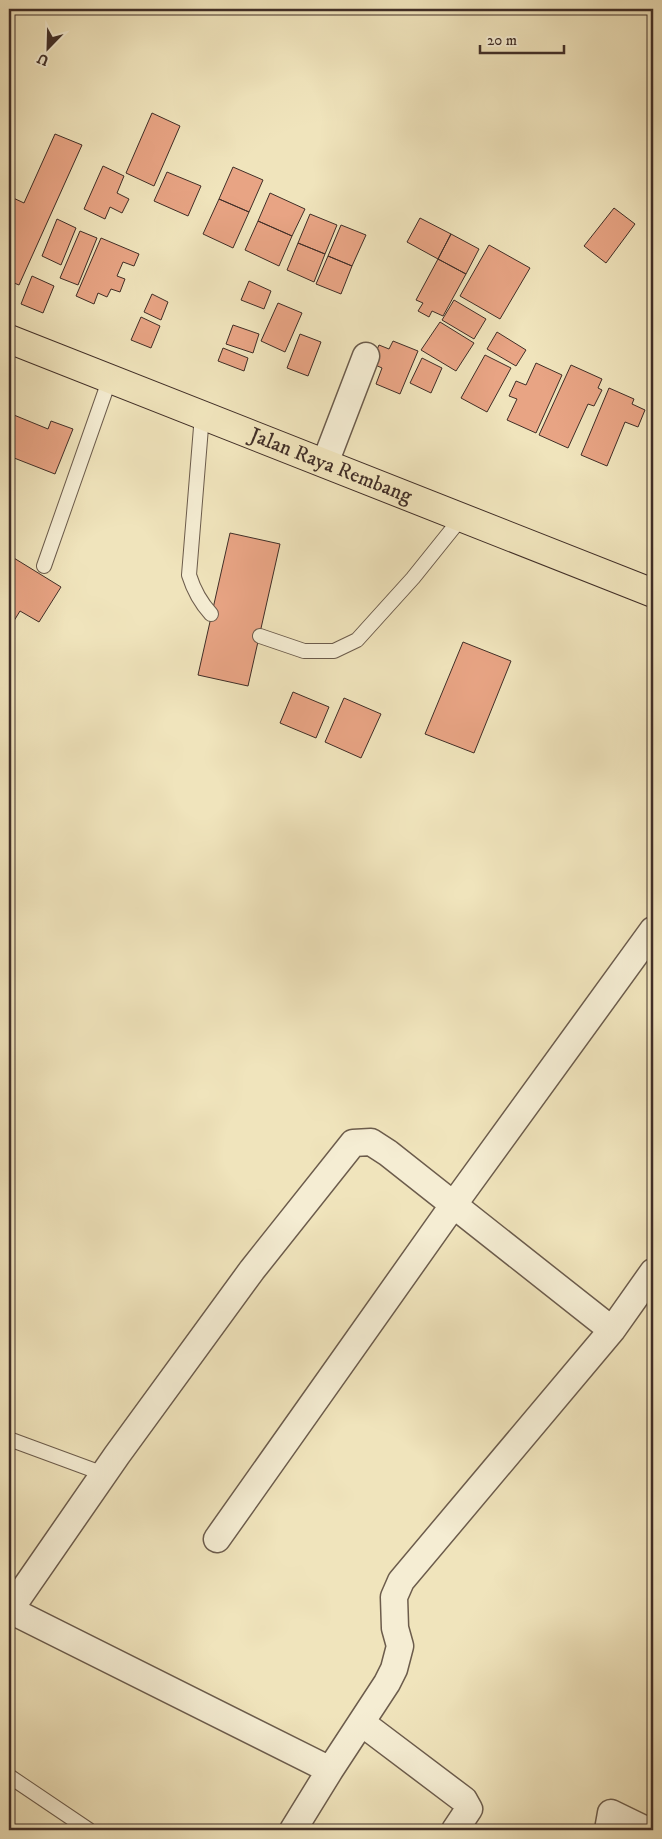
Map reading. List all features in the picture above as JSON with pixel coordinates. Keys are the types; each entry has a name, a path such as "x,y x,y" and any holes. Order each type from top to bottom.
{"highway":[{"name":"Jalan Raya Rembang","path":"9,339 653,593"}],"street":[{"path":"325,463 366,356"},
{"path":"217,1540 454,1204 653,930"},
{"path":"330,1770 9,1610 104,1474 252,1270 353,1143 371,1142 388,1153 612,1330"},
{"path":"293,1830 387,1683 394,1668 400,1646 396,1628 394,1597 401,1581 612,1330 653,1272"},
{"path":"362,1723 464,1800 469,1809 455,1830"},
{"path":"608,1830 611,1813 646,1830"}],"lane":[{"path":"44,566 110,378"},
{"path":"202,415 189,575 193,588 211,614"},
{"path":"260,636 304,651 334,651 357,640 413,578 462,517"},
{"path":"9,1439 104,1474"},
{"path":"9,1776 89,1830"}],"building":[{"path":"152,113 180,126 154,186 126,173"},
{"path":"55,134 82,145 19,285 9,281 9,196 24,203"},
{"path":"103,166 124,176 117,193 129,199 122,213 110,207 105,219 84,209"},
{"path":"233,167 263,180 249,212 219,199"},
{"path":"167,172 201,186 188,216 154,201"},
{"path":"270,193 305,209 292,236 258,221"},
{"path":"219,199 249,212 233,248 203,234"},
{"path":"614,208 635,224 606,263 584,246"},
{"path":"310,214 337,225 325,254 298,243"},
{"path":"420,218 451,234 438,259 407,242"},
{"path":"57,219 76,228 61,265 42,256"},
{"path":"258,221 292,236 279,266 245,250"},
{"path":"341,225 366,235 352,266 328,256"},
{"path":"80,231 97,238 78,285 60,278"},
{"path":"451,234 479,249 466,274 438,259"},
{"path":"101,238 139,254 134,266 123,262 117,276 125,279 120,292 111,289 107,297 98,293 94,304 76,296"},
{"path":"298,243 325,254 314,282 287,270"},
{"path":"489,245 530,268 500,319 460,296"},
{"path":"328,256 352,266 341,294 316,284"},
{"path":"438,259 466,274 443,316 432,311 429,317 418,311 423,303 416,300"},
{"path":"32,276 54,286 43,313 21,304"},
{"path":"249,281 271,291 264,309 241,300"},
{"path":"152,294 168,302 161,320 144,312"},
{"path":"454,300 486,319 474,339 442,320"},
{"path":"278,303 302,313 285,352 261,341"},
{"path":"141,317 160,326 151,348 131,340"},
{"path":"440,322 474,343 456,371 421,350"},
{"path":"233,325 259,334 253,353 226,344"},
{"path":"497,332 526,350 516,366 487,349"},
{"path":"300,334 321,342 308,376 287,368"},
{"path":"393,341 418,351 400,394 376,384 382,368 371,363 379,345 389,349"},
{"path":"223,348 248,358 244,371 218,361"},
{"path":"485,355 511,368 487,412 461,398"},
{"path":"422,358 442,368 431,393 410,383"},
{"path":"536,363 562,375 536,433 507,420 517,399 509,396 516,381 526,385"},
{"path":"571,365 602,379 598,388 602,390 594,406 588,404 568,448 539,435"},
{"path":"609,388 634,399 632,404 645,410 638,427 625,422 607,466 581,455"},
{"path":"9,413 48,429 51,421 73,429 55,474 9,456"},
{"path":"230,533 280,544 248,686 198,675"},
{"path":"9,555 61,587 39,622 20,611 9,629"},
{"path":"463,642 511,661 474,753 425,734"},
{"path":"293,692 329,707 316,738 280,723"},
{"path":"344,698 381,714 361,758 325,742"}]}
